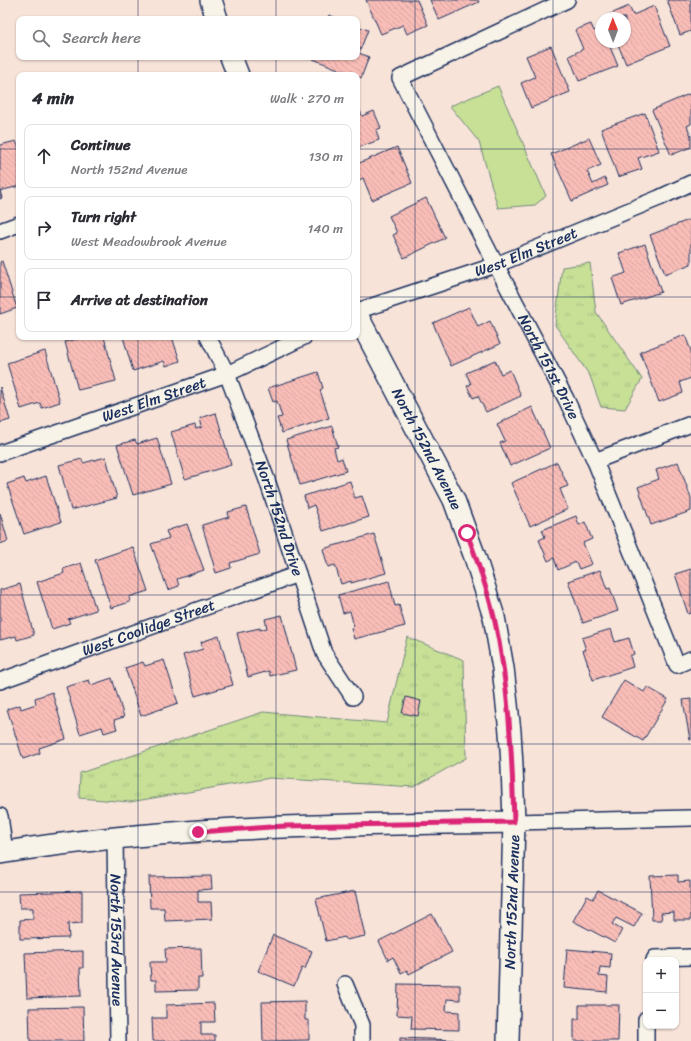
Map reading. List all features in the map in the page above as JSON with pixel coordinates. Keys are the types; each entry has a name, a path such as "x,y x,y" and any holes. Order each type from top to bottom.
{"street":[{"path":"211,0 216,16"},
{"name":"North 151st Drive","path":"567,0 400,78 566,399 684,662"},
{"path":"232,60 237,72"},
{"name":"West Elm Street","path":"360,312 496,265 659,198 691,183"},
{"path":"0,231 16,225"},
{"name":"North 152nd Avenue","path":"360,319 454,500 485,586 494,616 503,668 510,732 514,822 508,1041"},
{"name":"North 152nd Drive","path":"210,340 227,374 267,480 324,653 353,697"},
{"name":"West Elm Street","path":"0,453 227,374 298,340"},
{"path":"595,461 691,424"},
{"name":"West Coolidge Street","path":"0,681 298,574"},
{"path":"0,816 3,852 115,838 285,826 691,818"},
{"name":"North 153rd Avenue","path":"115,838 118,1041"},
{"path":"679,958 691,957"},
{"path":"345,984 362,1025 362,1041"},
{"path":"646,1029 646,1041"}],"green space":[{"path":"498,86 546,196 535,205 498,208 479,142 450,106"},
{"path":"590,263 596,312 642,379 625,409 601,407 590,376 555,325 562,267"},
{"path":"407,637 464,660 466,758 414,787 270,778 130,802 79,798 80,773 263,712 387,723"}],"building":[{"path":"366,0 417,0 428,25 407,34 403,25 381,34"},
{"path":"430,0 478,0 479,2 439,20"},
{"path":"667,0 691,0 691,31 680,35"},
{"path":"629,6 633,15 654,6 670,46 626,64 619,48 631,48 631,12 615,12"},
{"path":"591,24 595,31 595,48 610,48 618,66 579,81 569,56 583,49 575,30"},
{"path":"360,27 368,30 360,50"},
{"path":"551,46 570,92 531,108 521,83 535,77 526,56"},
{"path":"360,53 369,57 361,78 360,72 346,72 316,60 360,60"},
{"path":"689,94 691,99 691,124 687,126 691,136 691,147 671,155 652,110"},
{"path":"360,111 362,116 374,111 381,128 376,130 379,140 360,147"},
{"path":"645,113 659,151 638,158 642,169 618,177 601,129"},
{"path":"589,138 601,165 587,171 593,184 605,178 608,185 572,201 551,154"},
{"path":"16,141 16,187 0,191 0,145"},
{"path":"397,147 412,183 372,200 363,178 360,180 360,163"},
{"path":"426,198 445,238 404,258 393,235 397,233 389,216"},
{"path":"691,219 691,264 665,274 650,235"},
{"path":"645,244 661,292 621,305 612,278 626,273 619,253"},
{"path":"2,261 16,308 0,314 0,262"},
{"path":"469,307 478,327 490,321 500,344 451,366 433,323"},
{"path":"685,335 691,351 691,378 680,382 683,393 659,402 640,352"},
{"path":"73,340 105,340 116,381 78,390 65,342"},
{"path":"124,340 173,340 180,361 166,366 164,361 133,371"},
{"path":"45,351 60,402 42,408 40,403 21,409 7,363"},
{"path":"495,360 501,374 510,370 521,396 486,412 478,396 473,398 467,386 471,384 466,373"},
{"path":"318,372 323,388 320,390 329,418 282,433 277,418 282,417 277,401 273,402 268,388"},
{"path":"0,387 10,420 0,423"},
{"path":"532,407 550,448 510,466 500,443 505,441 497,424"},
{"path":"216,413 231,465 185,479 171,432 195,425 196,429 202,427 200,418"},
{"path":"332,426 338,447 334,448 337,460 342,458 346,471 300,485 286,440"},
{"path":"157,438 171,484 133,495 117,445 135,440 137,444"},
{"path":"106,457 117,498 71,510 59,465 82,459 83,463"},
{"path":"557,462 568,486 560,489 568,509 530,526 511,483"},
{"path":"678,462 691,498 691,511 651,525 638,487 659,479 656,470"},
{"path":"46,476 61,522 24,534 7,484 24,478 26,483"},
{"path":"350,481 355,498 362,496 369,517 323,531 314,505 307,508 304,496"},
{"path":"246,507 260,554 230,563 231,568 216,573 202,525 229,517 228,512"},
{"path":"0,513 8,541 0,544"},
{"path":"576,516 579,525 585,522 592,539 583,543 592,564 579,569 576,562 558,570 554,558 548,561 539,540 545,537 542,530"},
{"path":"187,524 204,570 177,579 179,586 168,590 151,544 169,538 166,531"},
{"path":"374,534 386,573 351,583 351,581 341,584 335,565 328,567 323,549"},
{"path":"133,547 148,591 129,597 130,602 111,608 95,560"},
{"path":"81,563 96,610 68,619 70,623 52,629 37,582 64,573 63,569"},
{"path":"691,569 691,613 688,614 675,574"},
{"path":"600,570 607,589 610,588 618,611 583,623 568,581"},
{"path":"389,581 395,606 399,605 405,626 354,639 351,628 354,627 350,611 343,613 338,595"},
{"path":"20,584 34,635 17,640 16,636 0,640 0,590"},
{"path":"282,615 296,670 270,676 269,671 248,677 237,633 267,628 265,619"},
{"path":"611,629 615,642 629,638 634,654 630,656 633,667 593,680 583,650 586,650 582,638"},
{"path":"219,636 233,685 195,696 183,655 203,649 201,642"},
{"path":"164,660 178,703 141,716 125,668 143,662 145,666"},
{"path":"112,678 124,717 114,720 117,729 104,733 102,727 80,734 66,687 89,680 91,685"},
{"path":"624,680 644,692 647,687 668,699 643,741 602,717"},
{"path":"52,692 66,739 39,748 40,753 23,759 7,709 20,705 21,709 36,704 35,698"},
{"path":"406,697 421,701 418,716 402,713"},
{"path":"691,699 691,740 690,740 683,700"},
{"path":"678,875 678,882 690,881 691,920 674,920 674,912 661,913 662,920 652,920 650,876"},
{"path":"211,876 212,889 198,890 198,902 211,902 212,919 165,921 164,908 150,908 149,877"},
{"path":"598,890 642,913 634,927 616,918 612,924 622,930 615,943 573,921 587,896 593,899"},
{"path":"82,891 82,923 68,924 69,938 20,939 20,920 33,919 33,908 20,908 19,893"},
{"path":"355,891 365,936 346,940 345,937 326,941 316,899"},
{"path":"432,914 452,952 409,974 407,970 401,973 393,957 388,960 379,941"},
{"path":"273,935 312,951 305,969 302,968 294,986 258,971"},
{"path":"201,948 202,978 198,978 198,990 156,991 156,980 151,980 150,962 166,962 165,949"},
{"path":"567,949 611,953 610,968 600,967 599,976 608,977 607,992 564,988"},
{"path":"83,951 83,968 80,968 81,996 27,998 25,953"},
{"path":"398,984 460,985 460,1000 447,999 446,1011 459,1012 459,1030 411,1029 412,1016 397,1015"},
{"path":"305,1001 305,1020 309,1020 309,1040 263,1041 262,1002"},
{"path":"214,1003 215,1022 201,1022 201,1035 215,1035 215,1041 153,1041 152,1018 166,1018 166,1005"},
{"path":"579,1005 619,1005 618,1041 574,1041 574,1019 579,1019"},
{"path":"83,1007 84,1041 30,1041 29,1008"},
{"path":"400,1038 454,1040 454,1041 400,1041"}],"route":[{"path":"198,832 285,826 514,822 510,732 503,668 494,616 467,533"}]}
